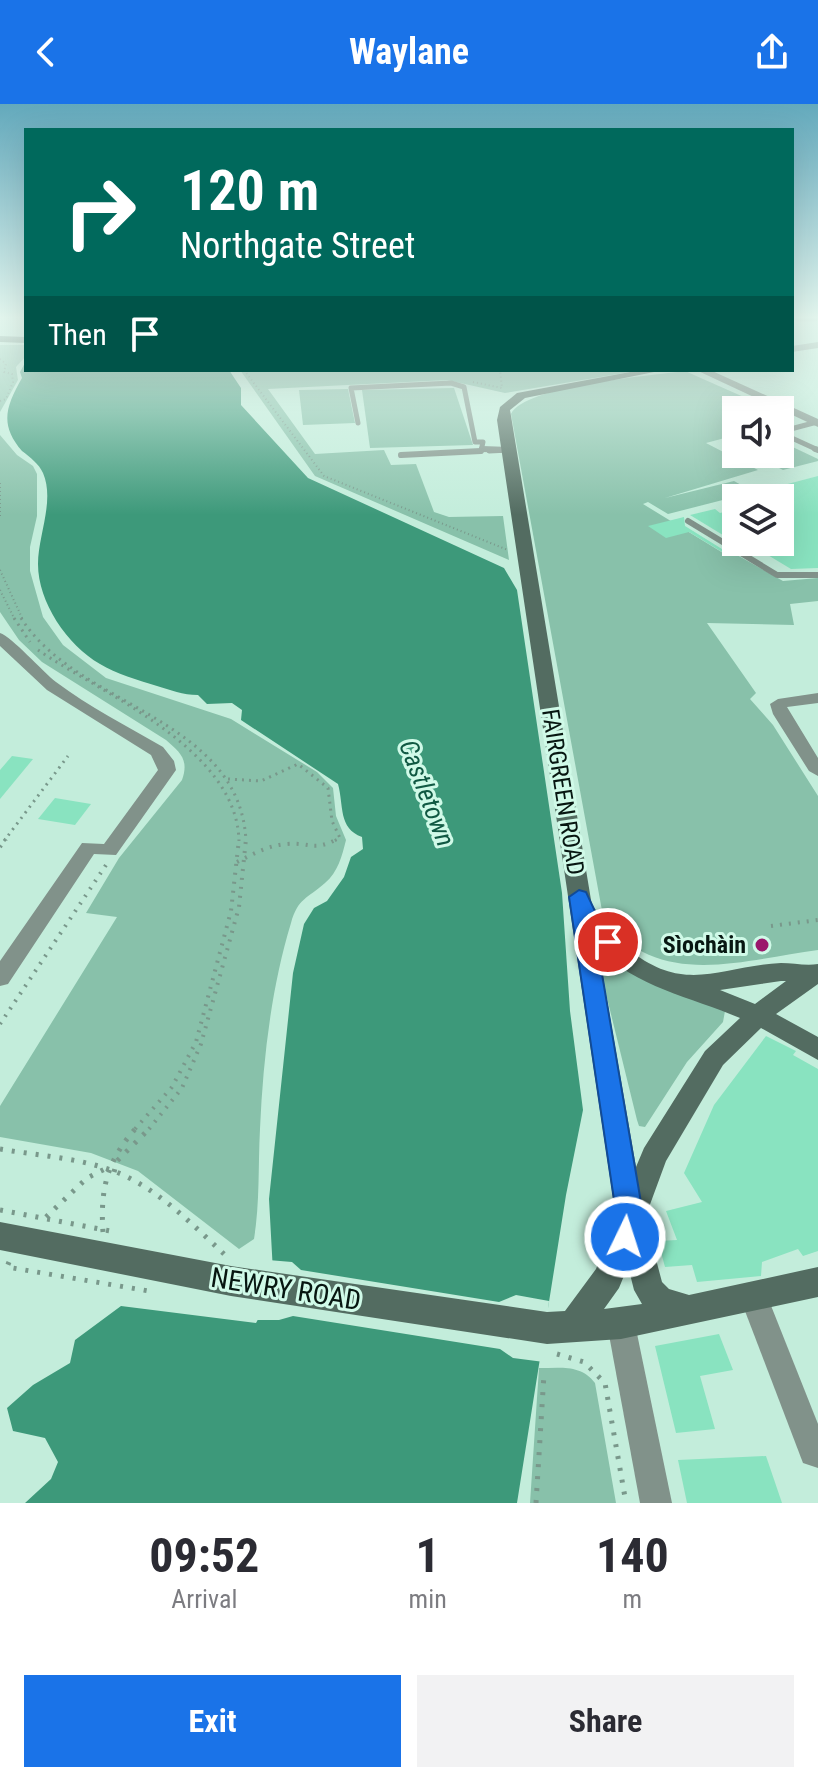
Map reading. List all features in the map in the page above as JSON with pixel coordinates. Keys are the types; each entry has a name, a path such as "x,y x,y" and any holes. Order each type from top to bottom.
{"main road":[{"name":"FAIRGREEN ROAD","path":"580,384 521,395 504,409 631,1220 649,1290 660,1301 688,1310"},
{"path":"579,897 593,928 622,957 651,975 688,986 799,1036 818,1050"},
{"path":"688,986 781,972 816,974"},
{"path":"557,1336 608,1278 654,1157 714,1058 777,998 816,974"},
{"name":"NEWRY ROAD","path":"9,1238 113,1258 229,1268 557,1336 754,1298 818,1282"}],"street":[{"path":"733,384 816,421"},
{"path":"0,637 16,657 43,680 157,751 165,761 167,770 109,851 89,847 0,978"},
{"path":"818,698 778,704 781,714 818,771"},
{"path":"754,1298 814,1452 818,1453"},
{"path":"621,1324 656,1503"}],"lane":[{"path":"358,423 351,388 425,384"},
{"path":"455,384 464,387 475,442 483,442 481,451"},
{"path":"816,421 783,434 818,450"},
{"path":"401,455 509,450"},
{"path":"688,521 777,575 818,575"}],"path":[{"path":"0,401 6,399 12,384"},
{"path":"255,384 321,474 515,554"},
{"path":"486,384 502,388 502,384"},
{"path":"0,483 0,518"},
{"path":"0,570 23,620 40,643 189,741 225,779 242,813 247,857 234,929 204,1035 183,1087 117,1161 114,1172"},
{"path":"0,590 16,623 33,646 60,667 184,743 218,779 239,829 226,929 189,1060 175,1085 111,1156 99,1194 103,1230 113,1258"},
{"path":"0,847 68,756"},
{"path":"218,779 261,781 298,764 328,788 332,821 340,838 321,848 298,842 275,843 237,862"},
{"path":"0,1024 114,855 109,851"},
{"path":"771,926 818,920"},
{"path":"0,1149 107,1168 187,1220 229,1268"},
{"path":"9,1238 87,1178 107,1168"},
{"path":"557,1336 568,1355 584,1362 605,1383 626,1503"},
{"path":"536,1503 544,1374"}],"shaded area":[{"path":"0,384 16,384 0,412"},
{"path":"250,384 362,384 268,389 315,454 384,450 391,465 416,464 434,512 449,517 503,516 509,560 315,476"},
{"path":"466,384 557,384 505,393"},
{"path":"588,384 715,384 741,396 722,396 722,439 706,443 722,451 722,468 758,470 665,498 734,481 739,484 722,484 722,500 668,514 648,502 643,504 722,552 722,556 739,556 783,581 818,578 818,601 790,604 794,625 707,623 756,693 750,699 773,725 818,796 818,950 730,963 702,965 674,962 648,954 624,939 603,916 511,414 521,404"},
{"path":"454,388 473,445 370,448 362,390"},
{"path":"348,389 355,423 303,425 299,390"},
{"path":"0,435 17,455 33,466 37,474 37,516 30,547 30,571 43,617 63,645 106,678 231,719 317,772 333,788 336,816 346,840 333,874 297,908 284,948 266,1051 254,1239 239,1249 138,1171 91,1153 0,1137 0,1106 117,917 86,913 119,858 182,780 185,767 180,753 166,740 42,662 19,640 0,612"},
{"path":"794,448 818,459 794,467"},
{"path":"593,941 725,1011 723,1022 687,1062 645,1127 639,1126 637,1120"},
{"path":"539,1368 577,1370 595,1383 616,1503 530,1503"}],"water":[{"name":"Castletown","path":"19,384 239,384 241,405 308,478 504,568 517,590 562,893 570,1011 583,1110 566,1195 517,1503 25,1503 51,1479 58,1462 45,1438 13,1431 7,1408 33,1385 70,1363 75,1340 121,1306 256,1323 274,1290 269,1199 293,973 304,924 314,908 327,901 344,877 351,857 363,849 362,837 345,822 338,784 241,720 242,710 232,703 207,704 198,695 172,691 113,671 88,656 66,634 49,607 39,578 39,553 47,506 46,484 41,470 10,433 7,416"}],"pier":[{"path":"268,1260 292,1262 301,1270 499,1302 516,1295 549,1301 544,1362 513,1358 500,1349 293,1316 279,1320 250,1320 233,1316 254,1319 270,1289"}],"building":[{"path":"818,476 818,568 791,569 769,556 794,556 794,484 788,484"},
{"path":"715,509 722,512 722,534 690,515"},
{"path":"684,517 685,526 722,549 722,552 689,532 666,538 648,526"},
{"path":"12,756 33,759 0,799 0,770"},
{"path":"55,798 91,804 75,825 38,819"},
{"path":"766,1036 796,1051 793,1055 818,1069 818,1251 803,1256 798,1249 762,1262 761,1276 697,1282 692,1265 665,1267 658,1241 677,1240 666,1211 702,1202 684,1173 714,1105"},
{"path":"719,1334 733,1370 700,1376 715,1429 676,1433 655,1346"},
{"path":"766,1456 782,1503 687,1503 678,1460"}],"place":[{"name":"Sìochàin","path":"762,945"}],"route":[{"path":"608,942 593,928 579,897 631,1220 625,1237"}]}
